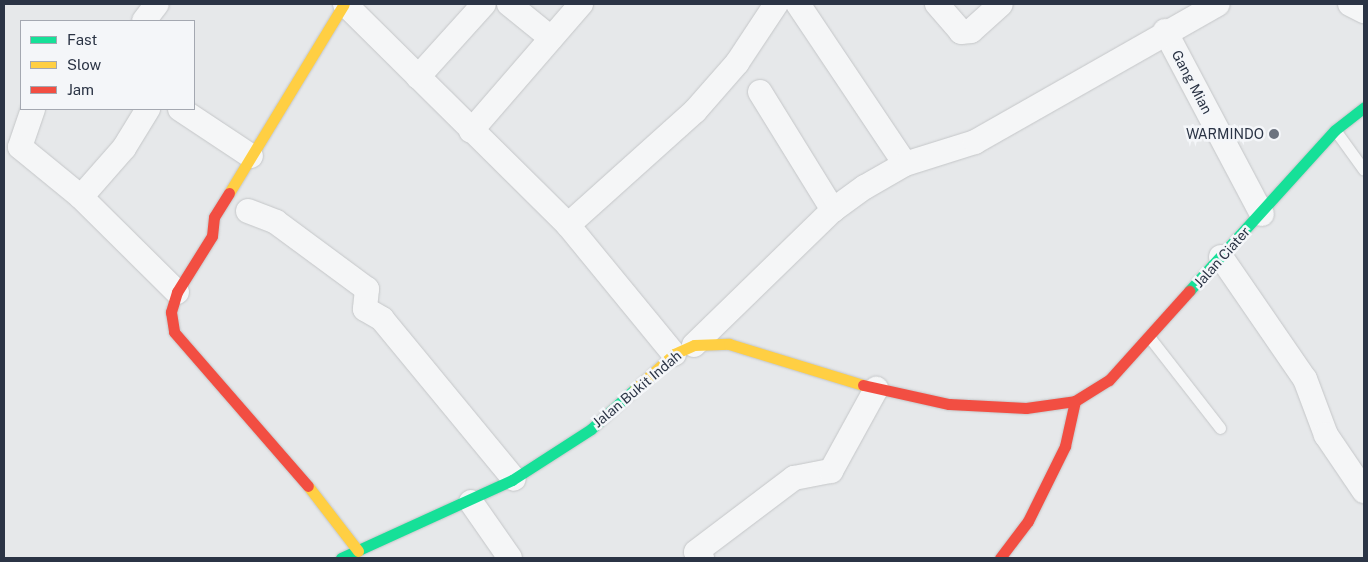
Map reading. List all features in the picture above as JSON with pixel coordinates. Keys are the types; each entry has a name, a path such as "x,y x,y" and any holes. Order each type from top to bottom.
{"main road":[{"path":"345,4 214,217 212,236 177,292 171,312 174,332 300,474 358,551"},
{"name":"Jalan Ciater","path":"1075,402 1109,380 1150,338 1335,130 1364,107"},
{"name":"Jalan Bukit Indah","path":"341,558 472,502 514,479 591,429 684,350 748,348 876,389 993,408 1075,402"},
{"path":"1000,558 1028,521 1065,446 1075,402"}],"street":[{"path":"145,20 157,4"},
{"path":"345,4 471,131 568,225 684,350 833,210 905,164 975,142 1165,31 1218,4"},
{"path":"418,77 484,4"},
{"path":"509,4 551,38"},
{"path":"471,131 581,4"},
{"path":"568,225 695,111 737,62 776,4"},
{"path":"798,4 905,164"},
{"path":"937,4 961,32 971,30 1000,4"},
{"path":"1350,4 1364,12"},
{"name":"Gang Mian","path":"1165,31 1262,214"},
{"path":"760,92 833,210"},
{"path":"32,110 20,147 81,197 177,292"},
{"path":"81,197 124,148 147,110"},
{"path":"182,110 251,156"},
{"path":"248,211 276,222 367,289 365,309 382,319 514,479"},
{"path":"1221,257 1305,379 1326,435 1364,491"},
{"path":"702,558 696,552 794,478 831,471 876,389"},
{"path":"472,502 510,558"}],"lane":[{"path":"1335,130 1364,170"},
{"path":"1150,338 1220,428"}],"traffic: fast":[{"path":"1189,291 1335,130 1364,107"},
{"path":"341,558 512,480 591,429 635,389"}],"traffic: slow":[{"path":"229,193 344,4"},
{"path":"635,389 674,354 694,345 729,344 863,385"},
{"path":"308,486 358,551"}],"traffic: jam":[{"path":"229,193 214,217 212,236 177,292 171,312 174,332 308,486"},
{"path":"863,385 949,404 1026,408 1075,401 1109,380 1189,291"},
{"path":"1000,558 1028,521 1065,446 1075,401"}],"place":[{"name":"WARMINDO","path":"1274,134"}]}
